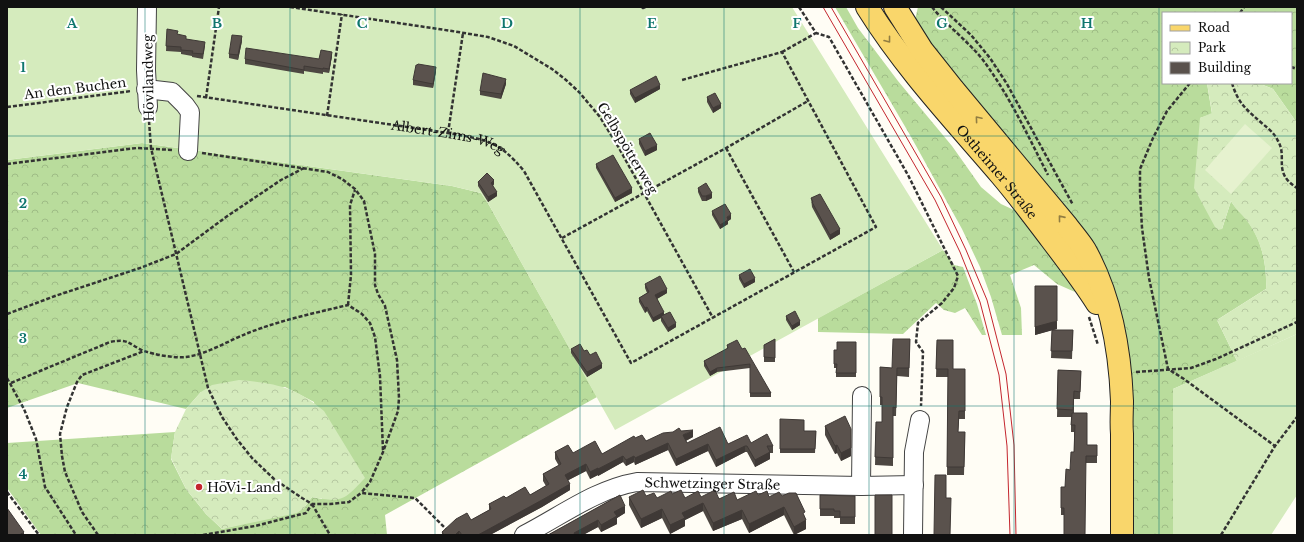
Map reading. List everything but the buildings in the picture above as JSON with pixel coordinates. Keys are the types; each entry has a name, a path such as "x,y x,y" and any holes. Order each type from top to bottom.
{"main road":[{"name":"Ostheimer Straße","path":"867,7 883,33 934,98 1002,176 1079,259"},
{"name":"Ostheimer Straße","path":"895,7 922,50 1067,226 1079,259 1084,282 1102,312 1116,344 1122,400 1122,535"}],"street":[{"name":"Hövilandweg","path":"147,7 146,89 148,108"},
{"path":"146,89 172,92 190,112 188,151"},
{"path":"862,396 862,486"},
{"path":"913,535 914,452 920,420"},
{"name":"Schwetzinger Straße","path":"524,535 604,492 621,485 637,482 862,486 914,485"}],"path":[{"path":"206,98 220,7"},
{"name":"Gelbspötterweg","path":"290,7 488,37 514,46 533,56 566,80 589,102 600,117 712,318"},
{"path":"642,7 646,7"},
{"path":"799,7 816,33 829,37 908,175 958,276 954,288 942,303 918,323 916,342 923,352 920,420"},
{"path":"932,7 972,47 992,72 1050,178"},
{"path":"941,7 971,35 990,58 1007,84 1070,199 1061,194"},
{"path":"327,116 342,14"},
{"path":"448,133 463,33"},
{"path":"682,80 782,52 816,33"},
{"path":"712,318 876,226 782,52"},
{"path":"1189,84 1167,111 1153,138 1140,169 1143,235 1149,278 1168,369 1184,379 1275,446"},
{"path":"1232,84 1239,101 1272,132 1278,140 1281,148 1282,170 1292,185 1297,188"},
{"name":"An den Buchen","path":"7,107 146,89"},
{"name":"Albert-Zims-Weg","path":"172,92 448,133 480,139 497,145 511,156 524,171 631,363 712,318"},
{"path":"562,238 808,101"},
{"name":"Hövilandweg","path":"148,108 151,148 208,388 222,417 252,458 274,479 312,504"},
{"path":"7,164 137,148 151,148 188,151 328,172 342,179 355,189 364,201 367,212 376,254 375,285 385,306 397,360 399,398 398,411 370,482 361,493 349,502 312,504"},
{"path":"726,148 794,272"},
{"path":"7,314 176,254 226,217 281,180 305,168"},
{"path":"348,305 351,276 350,205 355,189"},
{"path":"11,383 110,342 124,340 145,351 174,357 187,357 248,332 348,305 362,314 370,323 375,338 380,376 383,452"},
{"path":"1120,372 1135,373 1190,368 1297,322"},
{"path":"98,535 82,512 65,472 60,434 77,382 82,375 145,351"},
{"path":"7,378 11,383 36,439 45,487 74,534"},
{"path":"1221,535 1275,446 1297,417"},
{"path":"7,492 39,535"},
{"path":"361,493 415,498 452,535"},
{"path":"203,535 255,526 306,513 312,504"},
{"path":"312,504 330,535"}],"green space":[{"path":"7,7 792,7 943,250 615,430 481,193 452,186 142,143 7,160"},
{"path":"835,7 846,7 858,28 898,81 952,146 981,187 1001,204 1014,210 1027,224 1066,274 1075,292 1057,284 1034,265 1010,275 1021,308 1022,335 1002,335 991,297 980,267 962,229 910,135"},
{"path":"918,7 1297,7 1297,123 1273,89 1263,85 1254,85 1292,84 1292,12 1162,12 1162,84 1207,84 1212,114 1200,118 1200,127 1222,229 1231,201 1247,220 1260,244 1266,271 1266,289 1217,320 1237,361 1173,389 1173,535 1128,535 1119,323 914,24"},
{"path":"1207,84 1263,85 1273,89 1297,123 1297,334 1237,361 1217,320 1266,289 1266,271 1260,245 1252,229 1231,201 1222,229 1218,230 1194,188 1200,118 1212,113"},
{"path":"1245,124 1272,148 1231,194 1205,170"},
{"path":"142,143 452,186 481,193 597,397 385,515 387,535 41,535 7,488 7,443 175,432 171,459 186,489 206,514 222,529 304,508 312,497 322,499 314,402 285,387 201,392 186,409 78,383 7,408 7,160"},
{"path":"943,250 954,265 963,267 977,304 986,335 982,335 965,308 955,313 944,310 936,303 903,334 818,332 818,318"},
{"path":"1297,334 1297,495 1271,535 1173,535 1173,389"},
{"path":"239,380 274,385 294,391 314,403 324,411 365,478 352,491 342,498 330,500 312,497 304,508 297,513 222,529 206,514 186,489 171,458 175,432 186,409 201,392 212,385"}],"tram line":[{"path":"823,7 935,200 960,252 980,302 999,375 1007,446 1010,535"},
{"path":"831,7 941,197 966,250 987,300 1006,374 1014,445 1016,535"}],"place":[{"name":"HöVi-Land","path":"199,487"}]}
